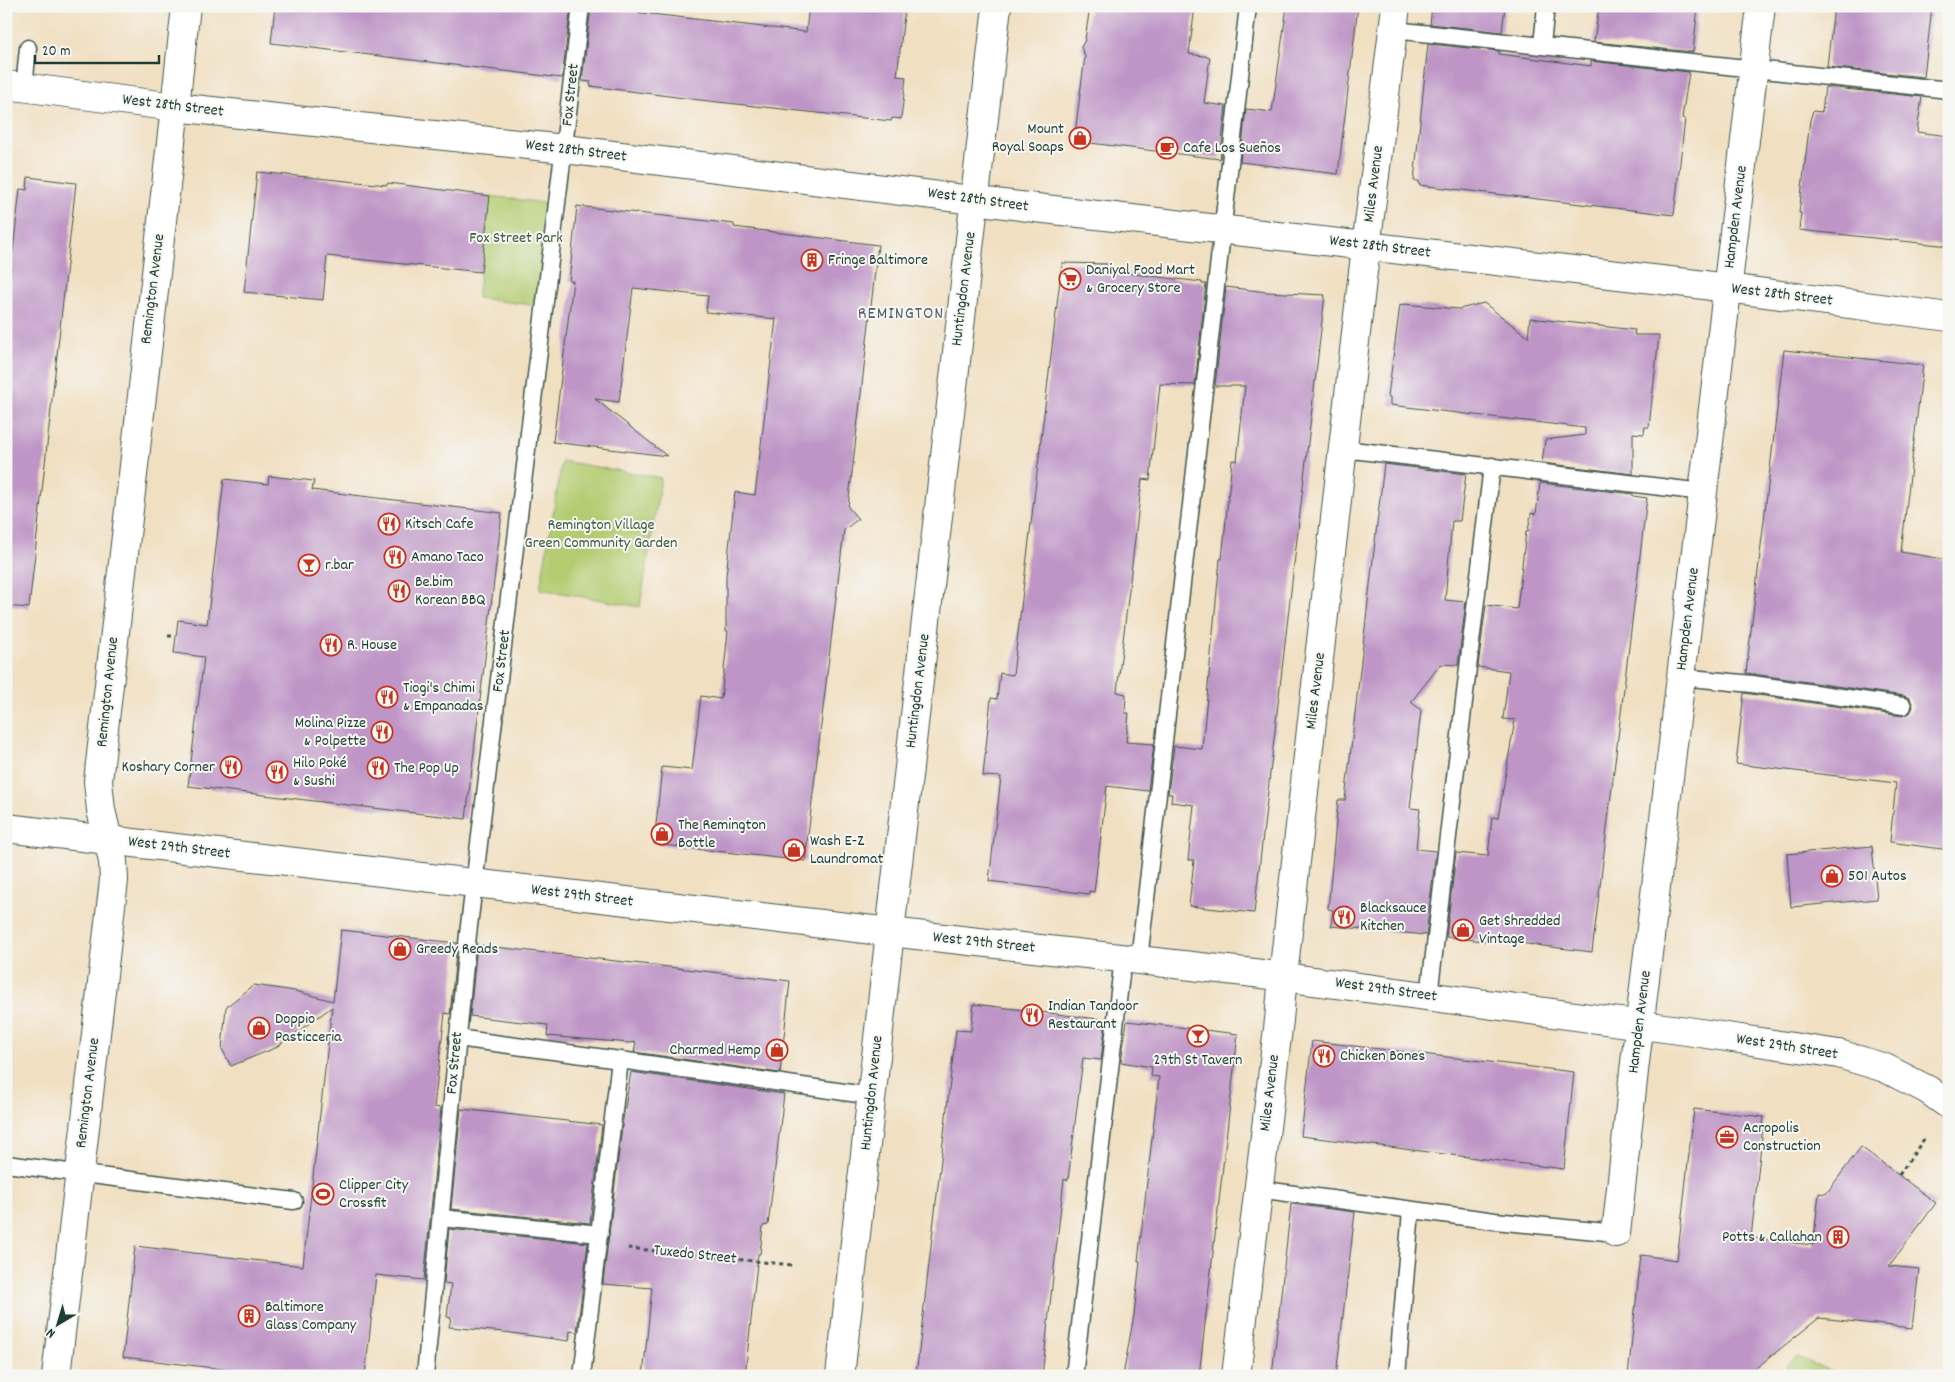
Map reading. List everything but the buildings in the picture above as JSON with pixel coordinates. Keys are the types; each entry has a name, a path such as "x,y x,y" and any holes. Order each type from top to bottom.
{"main road":[{"name":"Remington Avenue","path":"56,1376 114,880 113,861 101,810 98,781 186,6"},
{"name":"Huntingdon Avenue","path":"840,1376 996,6"},
{"name":"Hampden Avenue","path":"1616,1233 1639,1025 1761,6"},
{"name":"Miles Avenue","path":"1236,1376 1395,18"},
{"name":"West 28th Street","path":"15,86 175,107 565,149 1222,230 1367,245 1728,288 1949,317"},
{"name":"West 29th Street","path":"6,828 890,932 1283,976 1639,1025 1839,1054 1885,1068 1928,1090 1949,1105"}],"lane":[{"name":"Fox Street","path":"426,1376 457,1038 581,6"},
{"path":"1074,1376 1131,959 1248,6"},
{"path":"1542,45 1546,6"},
{"path":"1395,18 1542,45 1949,90"},
{"path":"15,86 28,48"},
{"path":"1344,449 1703,492"},
{"path":"1429,996 1492,466"},
{"path":"1681,677 1752,684 1903,706"},
{"path":"457,1038 872,1096"},
{"path":"582,1376 620,1060"},
{"path":"6,1164 294,1201"},
{"path":"1258,1189 1411,1211 1616,1233"},
{"path":"1397,1376 1411,1211"},
{"path":"440,1218 599,1240"}],"path":[{"path":"168,636 176,636"},
{"path":"1899,1175 1924,1139"},
{"name":"Tuxedo Street","path":"599,1240 792,1265"}],"green space":[{"name":"Fox Street Park","path":"490,196 552,204 539,306 477,298"},
{"name":"Remington Village Green Community Garden","path":"562,461 661,478 640,607 540,589"},
{"path":"1797,1357 1843,1376 1777,1376"}],"place":[{"name":"Mount Royal Soaps","path":"1080,138"},
{"name":"Cafe Los Sueños","path":"1167,148"},
{"name":"Fringe Baltimore","path":"812,260"},
{"name":"Daniyal Food Mart & Grocery Store","path":"1070,279"},
{"name":"Kitsch Cafe","path":"389,524"},
{"name":"Amano Taco","path":"395,557"},
{"name":"r.bar","path":"309,565"},
{"name":"Be.bim Korean BBQ","path":"399,591"},
{"name":"R. House","path":"331,645"},
{"name":"Tiogi's Chimi & Empanadas","path":"387,697"},
{"name":"Molina Pizze & Polpette","path":"382,732"},
{"name":"Koshary Corner","path":"231,767"},
{"name":"The Pop Up","path":"378,768"},
{"name":"Hilo Poké & Sushi","path":"277,772"},
{"name":"The Remington Bottle","path":"662,834"},
{"name":"Wash E-Z Laundromat","path":"794,850"},
{"name":"501 Autos","path":"1832,876"},
{"name":"Blacksauce Kitchen","path":"1344,917"},
{"name":"Get Shredded Vintage","path":"1463,930"},
{"name":"Greedy Reads","path":"400,949"},
{"name":"Indian Tandoor Restaurant","path":"1032,1015"},
{"name":"Doppio Pasticceria","path":"259,1028"},
{"name":"29th St Tavern","path":"1198,1036"},
{"name":"Charmed Hemp","path":"777,1050"},
{"name":"Chicken Bones","path":"1324,1056"},
{"name":"Acropolis Construction","path":"1727,1137"},
{"name":"Clipper City Crossfit","path":"323,1194"},
{"name":"Potts & Callahan","path":"1838,1237"},
{"name":"Baltimore Glass Company","path":"249,1316"}],"district":[{"name":"REMINGTON","path":"901,314"}]}
